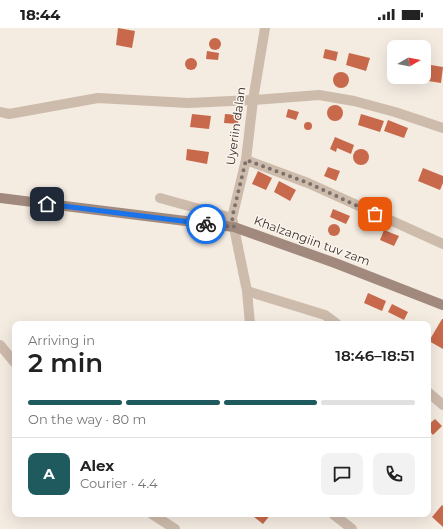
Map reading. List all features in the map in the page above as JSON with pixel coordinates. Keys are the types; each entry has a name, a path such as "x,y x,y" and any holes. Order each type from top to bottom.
{"street":[{"name":"Uyeriin dalan","path":"233,223 246,160 253,100 265,28"},
{"path":"0,112 9,114 98,98 188,103 319,95 394,112 443,128"},
{"path":"246,160 308,183 443,244"},
{"name":"Khalzangiin tuv zam","path":"0,198 233,223 443,305"},
{"path":"160,198 233,223 247,291 250,321"},
{"path":"247,291 325,315 333,321"},
{"path":"0,345 12,359"},
{"path":"431,395 443,405"},
{"path":"157,517 175,529"},
{"path":"337,517 352,529"}],"building":[{"path":"118,28 135,31 132,48 116,45"},
{"path":"213,38 217,38 221,44 217,50 213,50 209,46 209,42"},
{"path":"325,49 338,52 336,61 323,58"},
{"path":"207,51 219,53 218,60 206,59"},
{"path":"349,53 370,58 366,71 346,65"},
{"path":"189,58 193,58 197,64 193,70 189,70 185,66 185,62"},
{"path":"431,65 443,67 441,83 431,81"},
{"path":"341,72 348,77 349,80 344,87 341,88 334,83 333,80 338,73"},
{"path":"335,105 342,110 343,113 338,120 335,121 328,116 327,113 332,106"},
{"path":"288,109 299,112 296,120 286,117"},
{"path":"192,114 211,116 209,129 190,127"},
{"path":"225,114 239,115 238,124 224,123"},
{"path":"361,114 384,121 380,132 358,125"},
{"path":"388,120 408,128 404,138 384,131"},
{"path":"306,122 310,122 312,126 310,130 306,130 304,128 304,124"},
{"path":"335,137 354,145 351,154 337,148 336,152 330,149"},
{"path":"187,149 209,152 207,164 186,160"},
{"path":"361,149 368,154 369,157 364,164 361,165 354,160 353,157 358,150"},
{"path":"328,167 340,171 336,181 324,176"},
{"path":"423,168 443,176 443,183 440,190 418,181"},
{"path":"258,171 272,178 266,190 252,184"},
{"path":"279,181 296,190 290,201 274,192"},
{"path":"333,209 350,216 346,224 330,217"},
{"path":"332,224 336,224 340,230 336,236 332,236 328,232 328,228"},
{"path":"384,230 399,236 394,246 380,240"},
{"path":"368,293 386,301 382,311 364,303"},
{"path":"392,304 408,312 404,320 388,312"},
{"path":"443,319 443,349 431,342 431,338"},
{"path":"435,419 442,426 433,435 431,433 431,422"},
{"path":"442,505 443,506 443,527 432,517"},
{"path":"254,517 269,517 263,524"}],"way so far":[{"path":"206,224 234,227 232,218 246,160 308,183 375,214"}],"route":[{"path":"47,204 206,224"}]}
